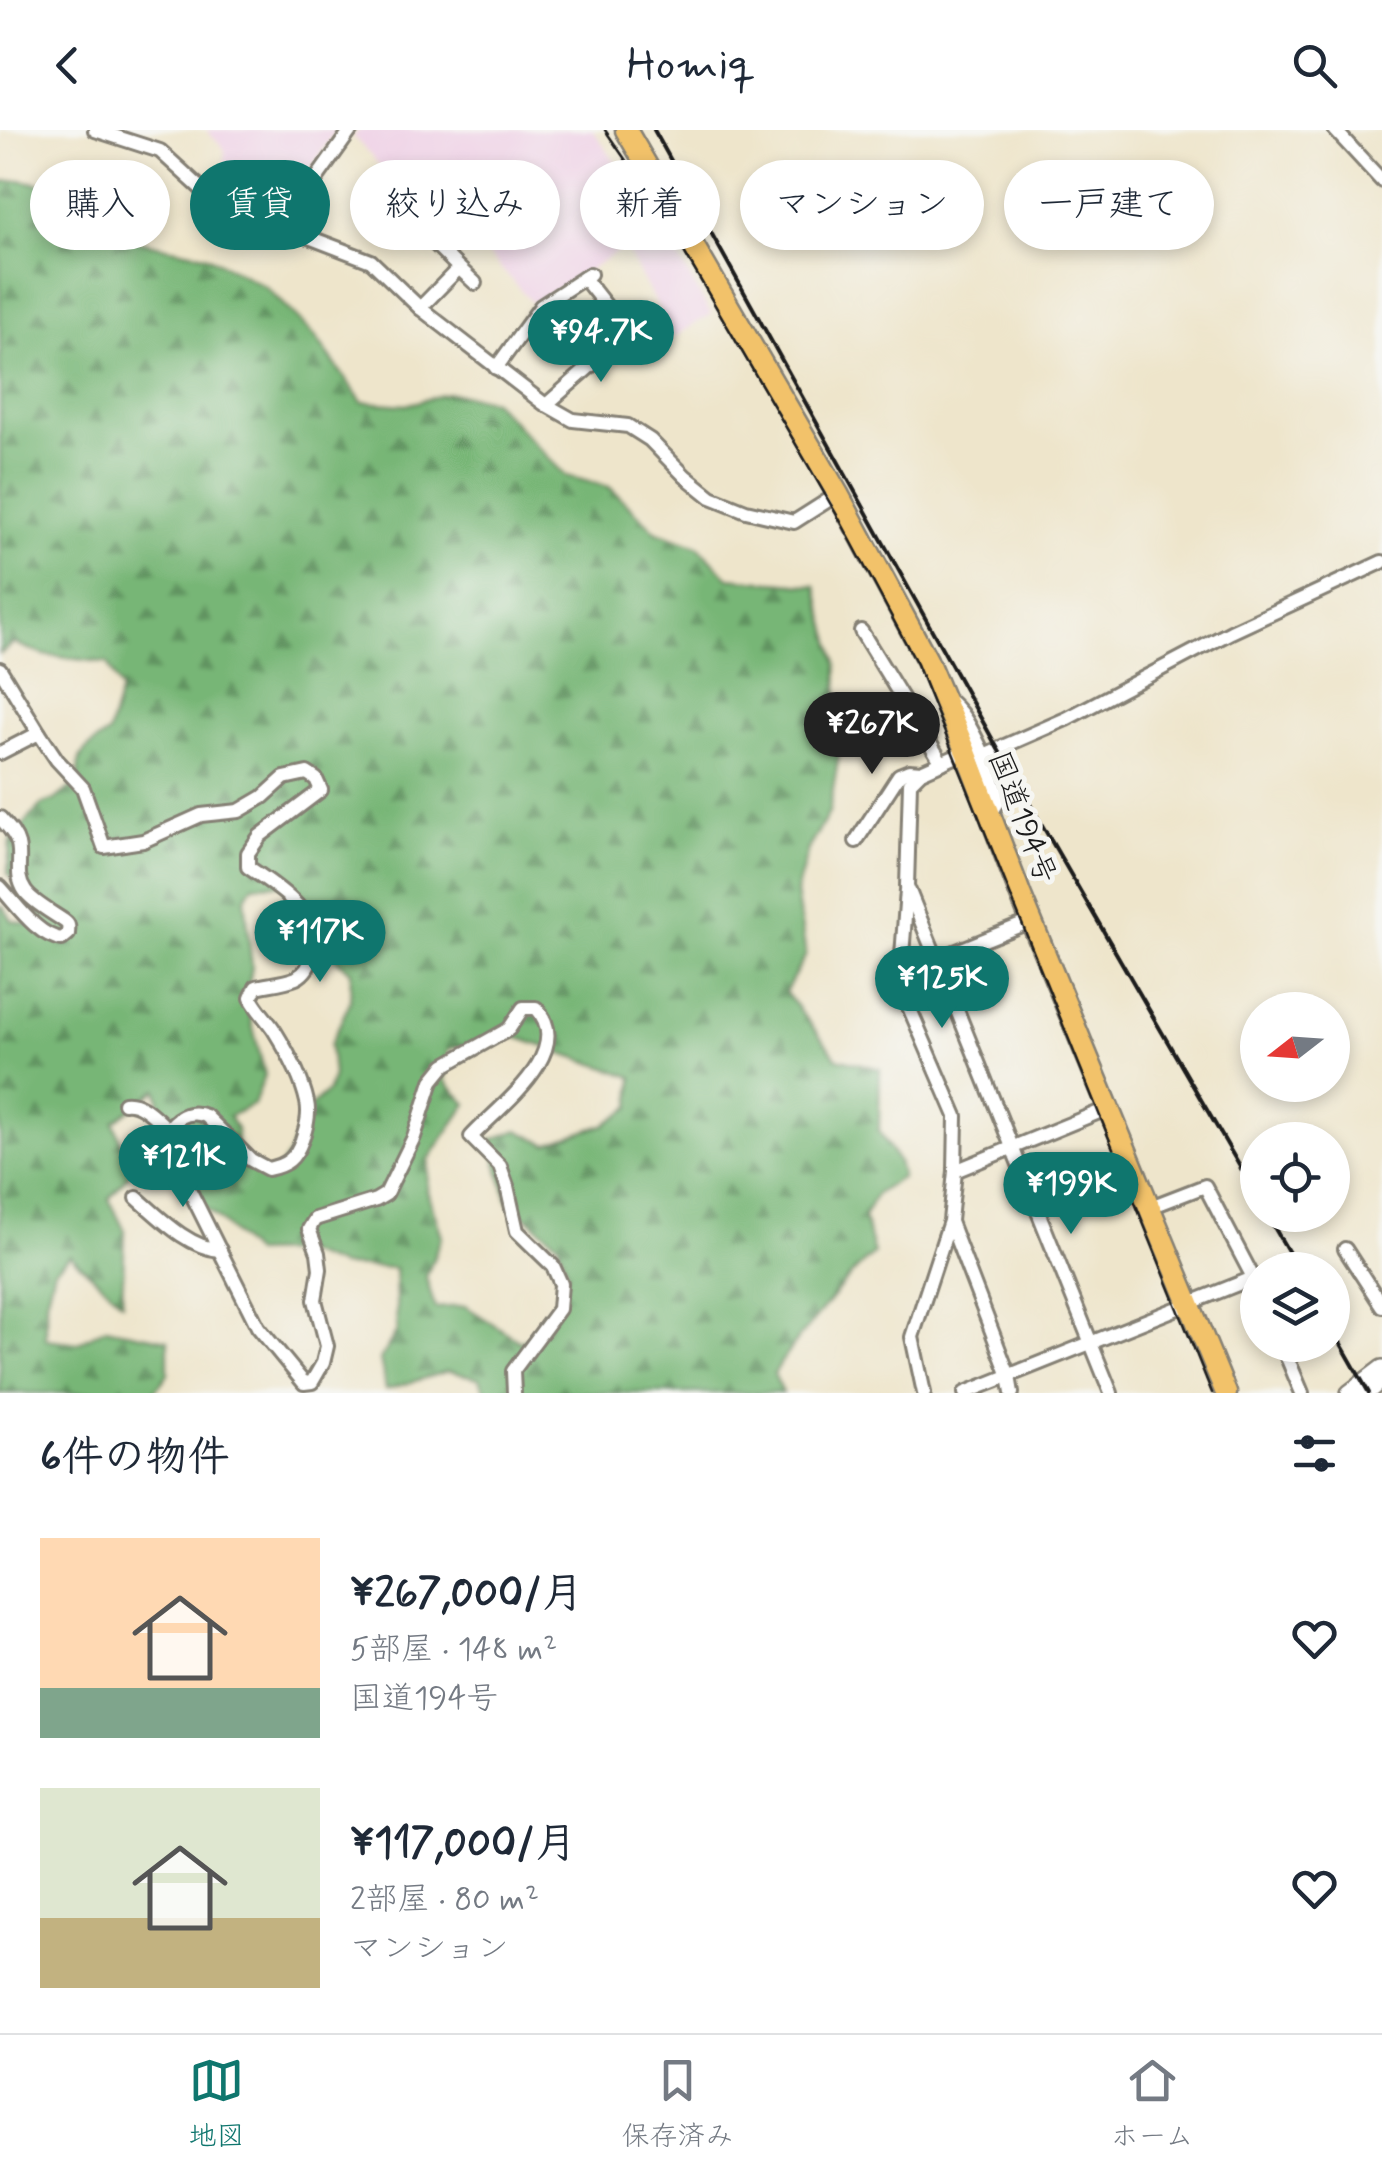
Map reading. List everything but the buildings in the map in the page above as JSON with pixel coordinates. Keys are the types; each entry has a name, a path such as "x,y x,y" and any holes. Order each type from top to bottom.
{"highway":[{"name":"国道194号","path":"626,130 838,494 975,754 990,816 1226,1393"}],"street":[{"path":"94,130 160,151 190,178"},
{"path":"330,160 351,130"},
{"path":"1335,130 1382,181"},
{"path":"330,246 370,261 420,308 546,406 573,420 628,426 650,440 711,498 794,522 838,494"},
{"path":"441,250 475,283"},
{"path":"420,308 459,268"},
{"path":"496,368 541,306 587,276 606,306"},
{"path":"546,406 627,334"},
{"path":"924,1393 912,1337 950,1221 956,1116 906,1000 901,969 910,783 920,772 1066,719 1231,632 1382,562"},
{"path":"861,630 942,763"},
{"path":"0,669 57,760 83,788 104,847 143,841 201,816 240,811 284,778 307,773 316,778 322,790 260,836 248,853 248,867 291,898 306,916 314,945 310,965 298,977 256,987 251,998 292,1064 307,1102 308,1124 298,1152 284,1166 268,1169 251,1160 206,1116 196,1112 171,1124 164,1137 258,1326 304,1383 312,1382 324,1364 327,1346 314,1300 320,1269 309,1229 315,1219 386,1194 414,1137 432,1081 445,1066 509,1029 523,1008 536,1008 544,1017 547,1044 537,1068 471,1137 500,1166 517,1230 552,1266 560,1284 559,1309 513,1371 514,1393"},
{"path":"0,753 40,733"},
{"path":"856,841 899,774 920,772"},
{"path":"0,818 19,848 18,876 24,890 47,912 65,920 68,934 54,938 0,887"},
{"path":"907,886 1111,1393"},
{"path":"937,959 1032,922"},
{"path":"124,1103 141,1106 168,1130"},
{"path":"955,1171 1109,1108"},
{"path":"1148,1208 1205,1186 1240,1252"},
{"path":"137,1198 175,1230 207,1248 220,1250"},
{"path":"950,1221 1012,1393"},
{"path":"1345,1249 1382,1306"},
{"path":"965,1393 1187,1303 1240,1287"},
{"path":"1289,1362 1302,1393"},
{"path":"1349,1393 1382,1368"},
{"path":"1366,1393 1382,1379"}],"shaded area":[{"path":"206,130 336,130 316,160 224,160 225,150"},
{"path":"360,130 593,130 614,160 580,160 580,250 620,250 534,305 484,250 560,250 560,160 375,160 353,136"},
{"path":"627,250 674,250 711,314 674,337"}],"green space":[{"path":"20,180 30,182 30,250 170,248 205,255 266,287 315,336 362,402 406,405 449,393 492,400 566,476 609,487 657,532 698,546 729,578 816,586 837,663 840,749 829,813 808,849 796,893 806,955 785,992 837,1058 880,1069 879,1131 898,1162 902,1177 876,1194 864,1217 874,1254 842,1286 774,1374 783,1393 487,1393 479,1378 448,1371 386,1390 380,1360 397,1331 395,1268 340,1266 303,1252 252,1253 188,1194 171,1155 157,1089 114,1122 131,1172 109,1199 125,1231 122,1302 70,1255 54,1270 46,1301 46,1339 78,1343 106,1328 168,1340 168,1374 153,1393 0,1393 0,907 4,907 12,921 27,924 36,911 8,873 10,841 41,805 55,800 79,781 81,757 108,734 121,690 107,663 44,655 14,643 0,654 0,182","holes":["285,884 308,906 325,950 351,971 350,1002 330,1045 333,1075 328,1091 305,1111 289,1154 279,1168 264,1175 236,1164 237,1131 229,1116 254,1104 265,1075 246,1000 252,967 245,899 253,885","510,1035 633,1077 631,1107 606,1124 547,1144 518,1130 491,1140 508,1202 558,1243 568,1273 547,1330 520,1341 465,1306 435,1308 426,1277 442,1236 427,1191 429,1159 467,1104 445,1081 448,1049"]}],"tram line":[{"path":"605,130 658,207 841,522 917,664 1212,1393"}],"railway":[{"path":"654,130 998,749 1240,1167"},
{"path":"1277,1232 1289,1252"},
{"path":"1350,1360 1369,1393"}]}
